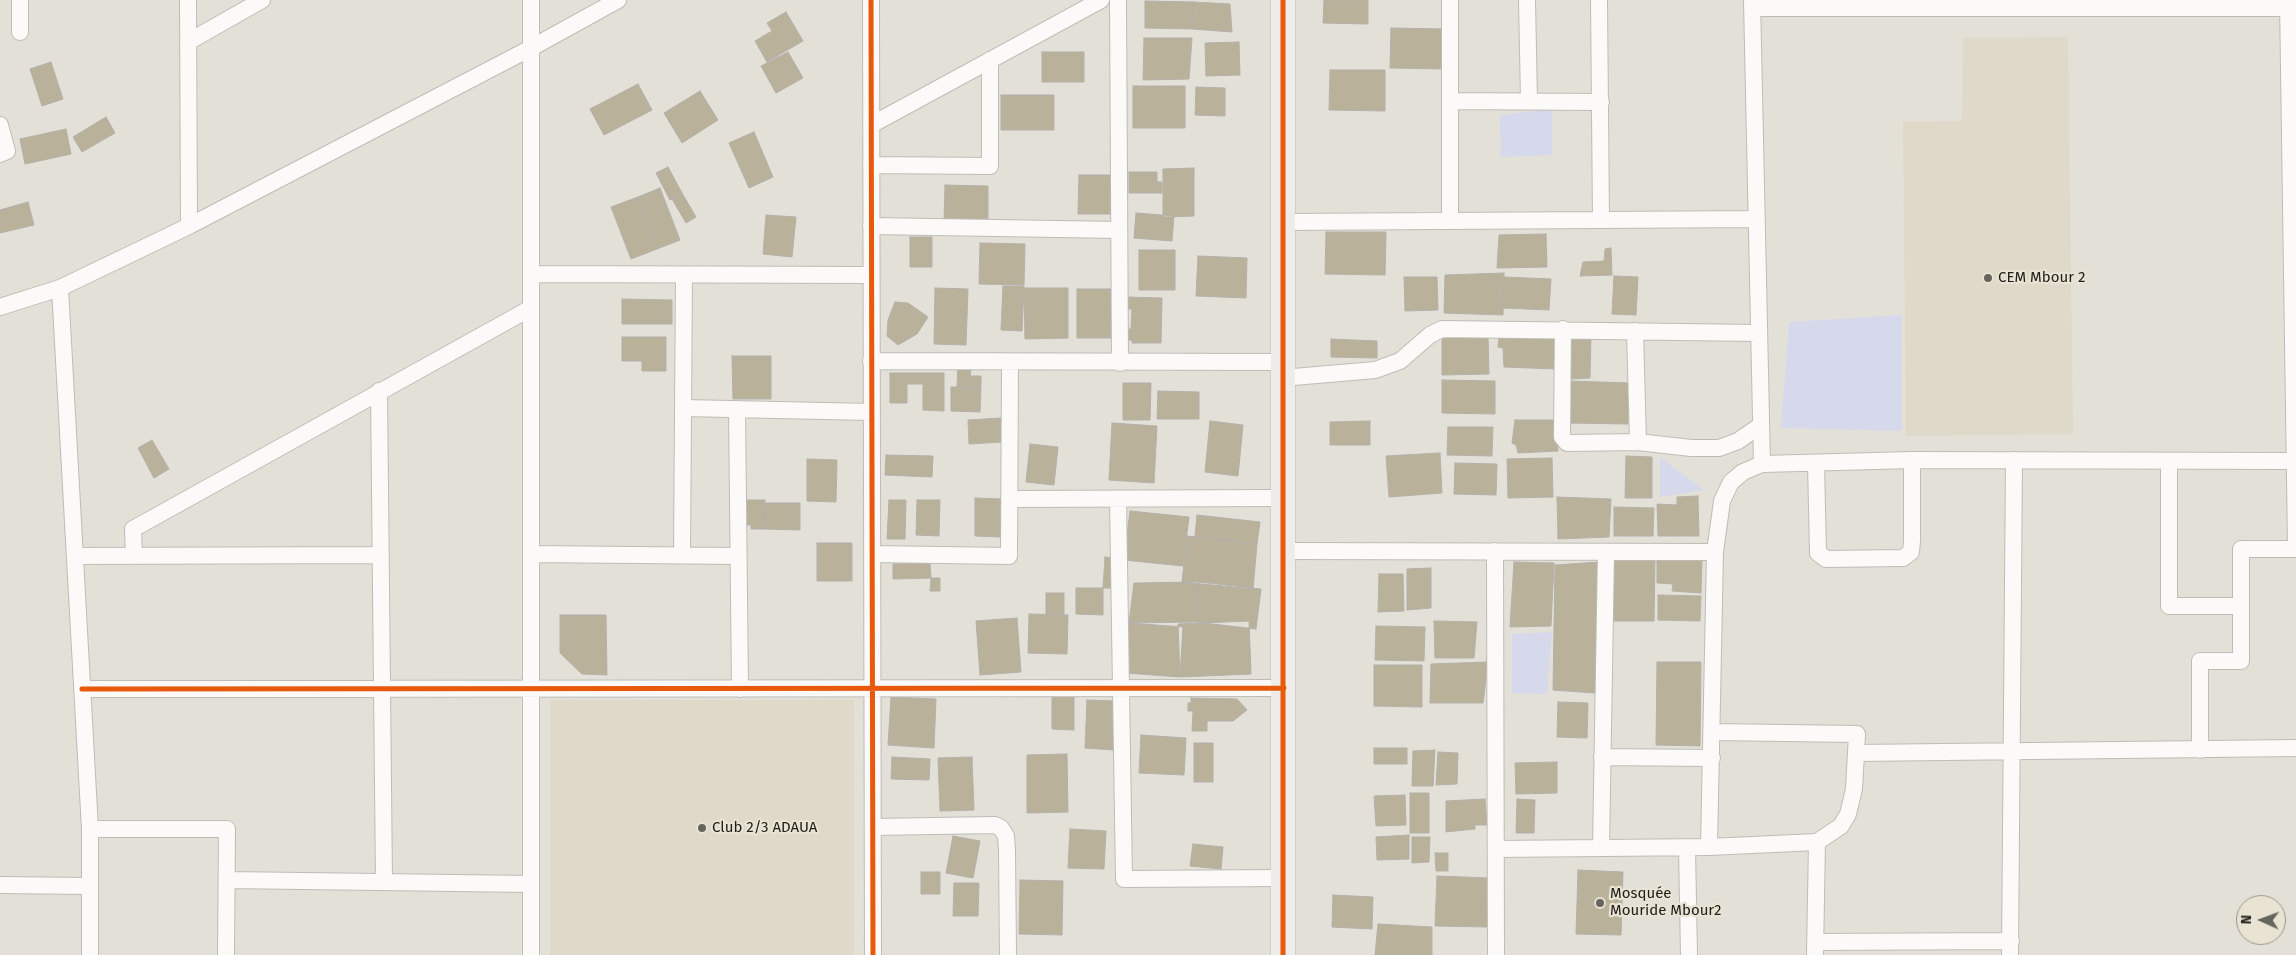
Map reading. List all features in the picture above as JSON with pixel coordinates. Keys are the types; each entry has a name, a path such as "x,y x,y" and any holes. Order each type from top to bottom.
{"street":[{"path":"20,0 20,32"},
{"path":"188,0 189,226"},
{"path":"188,42 262,0"},
{"path":"530,0 531,955"},
{"path":"0,307 60,288 189,226 531,48 618,0"},
{"path":"871,0 873,955"},
{"path":"871,125 1101,0"},
{"path":"1118,0 1120,363"},
{"path":"1283,0 1283,955"},
{"path":"1450,0 1450,221"},
{"path":"1527,0 1528,101"},
{"path":"1599,0 1602,220"},
{"path":"1762,464 1752,4 2288,4 2292,44 2296,548 2241,548 2241,661 2200,661 2200,750"},
{"path":"871,165 990,166 990,60"},
{"path":"1450,101 1601,102"},
{"path":"0,125 7,151 0,154"},
{"path":"1284,222 1757,219"},
{"path":"871,226 1119,230"},
{"path":"530,274 871,275"},
{"path":"682,555 684,274"},
{"path":"60,288 90,830 90,955"},
{"path":"134,556 133,529 531,308"},
{"path":"871,361 1120,363 1283,370 1375,370 1400,362 1430,335 1442,329 1759,332"},
{"path":"1564,329 1562,437 1567,443 1638,442 1691,448 1719,448 1738,441 1761,425"},
{"path":"1635,331 1638,442"},
{"path":"872,554 1009,556 1010,362"},
{"path":"379,391 384,882"},
{"path":"683,408 872,412"},
{"path":"736,409 740,689"},
{"path":"1709,847 1713,732 1715,552 1722,502 1731,482 1743,472 1762,464 1912,460 2295,461"},
{"path":"1816,463 1818,553 1826,559 1904,558 1911,552 1912,541 1912,460"},
{"path":"1817,842 1815,949 2010,948 2014,460"},
{"path":"2169,461 2169,606 2241,606"},
{"path":"1010,499 1282,498"},
{"path":"1118,499 1124,879 1284,878"},
{"path":"1282,551 1715,552"},
{"path":"1495,552 1496,955"},
{"path":"1601,848 1606,552"},
{"path":"531,554 738,556"},
{"path":"75,556 381,555"},
{"path":"82,689 1284,688"},
{"path":"1496,849 1709,847 1817,842 1841,826 1848,814 1854,790 1857,734 1713,732"},
{"path":"1856,753 2296,748"},
{"path":"1602,757 1712,758"},
{"path":"873,827 995,825 1001,828 1006,836 1007,850 1008,955"},
{"path":"90,830 227,829 226,955"},
{"path":"1687,847 1688,955"},
{"path":"227,880 531,884"},
{"path":"0,885 90,886"}],"shaded area":[{"name":"CEM Mbour 2","path":"2068,37 2073,434 1906,436 1903,122 1962,121 1963,38"},
{"path":"1552,109 1552,155 1501,157 1500,115"},
{"path":"1902,315 1902,431 1781,428 1789,322"},
{"path":"1660,457 1704,490 1660,497"},
{"path":"1552,632 1547,694 1512,693 1512,634"},
{"name":"Club 2/3 ADAUA","path":"550,700 854,700 854,955 550,955"}],"building":[{"path":"1324,0 1368,0 1368,24 1323,23"},
{"path":"1145,1 1193,2 1192,29 1145,28"},
{"path":"1193,2 1230,4 1232,32 1192,29"},
{"path":"786,12 803,41 767,62 755,41 772,31 767,23"},
{"path":"1391,28 1445,29 1445,69 1390,68"},
{"path":"1144,38 1192,38 1189,79 1143,80"},
{"path":"1239,42 1240,75 1206,76 1205,43"},
{"path":"788,52 803,78 776,93 761,66"},
{"path":"1042,52 1084,52 1084,82 1042,82"},
{"path":"51,62 63,99 42,106 30,69"},
{"path":"1330,70 1385,70 1385,111 1329,110"},
{"path":"638,84 652,110 604,135 590,109"},
{"path":"1133,86 1185,86 1185,128 1133,128"},
{"path":"1196,87 1225,88 1225,116 1195,115"},
{"path":"700,91 718,120 682,143 664,113"},
{"path":"1001,95 1054,95 1054,130 1001,130"},
{"path":"106,117 115,133 82,152 73,137"},
{"path":"66,129 71,154 25,164 20,139"},
{"path":"754,132 773,177 749,188 729,143"},
{"path":"668,167 682,193 670,200 656,173"},
{"path":"1194,168 1194,216 1163,217 1163,169"},
{"path":"1129,172 1157,172 1157,182 1162,182 1162,193 1129,193"},
{"path":"1079,175 1113,175 1113,214 1078,214"},
{"path":"945,185 988,186 988,223 944,222"},
{"path":"660,188 680,240 657,249 638,197"},
{"path":"682,193 696,217 686,223 672,199"},
{"path":"638,197 657,249 631,259 611,207"},
{"path":"28,202 34,225 0,233 0,210"},
{"path":"1136,213 1174,216 1172,241 1134,238"},
{"path":"766,215 796,217 792,257 763,254"},
{"path":"1326,232 1386,232 1385,275 1325,274"},
{"path":"1546,234 1547,267 1497,268 1499,235"},
{"path":"910,237 932,237 932,267 910,267"},
{"path":"980,243 1025,244 1024,285 979,284"},
{"path":"1611,248 1612,275 1580,276 1583,262 1604,261 1605,249"},
{"path":"1139,250 1175,250 1175,290 1139,290"},
{"path":"1198,256 1247,258 1246,298 1196,296"},
{"path":"1504,273 1503,315 1444,313 1445,275"},
{"path":"1614,276 1638,277 1636,315 1612,314"},
{"path":"1404,277 1437,277 1438,310 1405,311"},
{"path":"1504,277 1551,279 1549,310 1503,308"},
{"path":"1003,286 1024,286 1022,331 1001,330"},
{"path":"935,288 968,289 966,345 934,344"},
{"path":"1024,288 1068,288 1068,338 1025,339"},
{"path":"1077,289 1111,289 1111,338 1077,338"},
{"path":"1127,297 1162,298 1161,343 1132,343 1132,340 1128,340 1128,329 1131,329 1132,309 1127,309"},
{"path":"622,299 672,300 672,324 622,324"},
{"path":"895,302 908,303 928,317 917,334 898,345 887,336 888,320"},
{"path":"1557,333 1556,369 1504,367 1503,348 1498,347 1499,337"},
{"path":"1488,335 1489,374 1442,375 1442,336"},
{"path":"622,337 666,337 666,371 642,371 642,361 622,361"},
{"path":"1591,337 1590,378 1570,379 1569,339"},
{"path":"1331,339 1377,341 1377,358 1331,357"},
{"path":"732,356 771,356 771,399 733,399"},
{"path":"958,365 971,365 970,387 957,387"},
{"path":"890,373 944,373 944,411 923,410 923,384 907,384 907,403 890,403"},
{"path":"971,376 981,376 981,387 970,387"},
{"path":"1442,380 1495,381 1495,414 1442,413"},
{"path":"1570,381 1629,383 1628,424 1569,423"},
{"path":"1123,383 1151,383 1150,420 1123,420"},
{"path":"951,387 981,387 980,412 951,411"},
{"path":"1158,391 1199,392 1199,419 1157,419"},
{"path":"1001,418 1002,442 969,444 968,420"},
{"path":"1515,420 1556,420 1558,451 1518,453 1516,445 1512,443"},
{"path":"1210,421 1243,425 1238,476 1205,472"},
{"path":"1370,421 1370,445 1330,445 1330,422"},
{"path":"1112,423 1157,426 1154,483 1109,480"},
{"path":"1448,427 1493,427 1492,456 1447,455"},
{"path":"152,440 169,469 154,478 138,448"},
{"path":"1030,444 1058,447 1054,485 1026,482"},
{"path":"1440,453 1442,493 1389,497 1386,456"},
{"path":"886,455 933,456 932,477 885,475"},
{"path":"1626,456 1652,457 1652,498 1625,498"},
{"path":"1552,458 1553,497 1508,498 1507,459"},
{"path":"807,459 837,460 836,502 807,501"},
{"path":"1455,463 1497,464 1496,495 1454,494"},
{"path":"1698,496 1699,536 1658,536 1657,504 1677,505 1677,497"},
{"path":"1557,497 1611,499 1609,537 1558,539"},
{"path":"975,498 1001,499 1001,537 975,536"},
{"path":"743,500 765,500 764,529 751,529 751,525 743,525"},
{"path":"889,500 906,500 905,539 887,539"},
{"path":"917,500 940,500 939,536 916,535"},
{"path":"765,503 800,503 800,530 764,529"},
{"path":"1614,507 1654,508 1653,536 1614,536"},
{"path":"1130,511 1189,517 1183,566 1124,560"},
{"path":"1197,515 1260,522 1257,544 1195,537"},
{"path":"1187,536 1257,544 1253,589 1182,582"},
{"path":"817,543 852,543 852,581 817,581"},
{"path":"1105,557 1114,558 1112,588 1103,588"},
{"path":"1614,558 1655,559 1654,621 1614,621"},
{"path":"1657,560 1702,560 1701,593 1672,591 1673,584 1657,583"},
{"path":"1514,562 1554,563 1551,626 1510,627"},
{"path":"1600,562 1595,693 1553,690 1555,565"},
{"path":"930,563 931,578 893,579 893,564"},
{"path":"1431,568 1431,608 1407,610 1407,569"},
{"path":"1379,574 1403,574 1404,611 1378,612"},
{"path":"931,578 940,578 940,591 930,591"},
{"path":"1199,582 1261,589 1256,629 1195,622"},
{"path":"1199,582 1195,622 1129,623 1134,583"},
{"path":"1076,588 1103,588 1103,615 1076,614"},
{"path":"1046,593 1064,593 1064,614 1046,614"},
{"path":"1658,595 1701,596 1700,621 1658,620"},
{"path":"1029,614 1068,615 1067,654 1028,653"},
{"path":"560,615 606,615 607,675 582,674 560,653"},
{"path":"1017,618 1021,672 980,675 976,621"},
{"path":"1249,621 1251,674 1180,677 1178,624"},
{"path":"1434,621 1477,622 1474,658 1435,658"},
{"path":"1129,623 1183,627 1180,677 1126,673"},
{"path":"1376,626 1425,627 1424,661 1375,660"},
{"path":"1488,662 1483,703 1430,703 1431,664"},
{"path":"1657,662 1701,662 1700,746 1656,745"},
{"path":"1374,665 1422,665 1422,707 1374,706"},
{"path":"1052,696 1074,696 1074,730 1052,729"},
{"path":"891,697 936,699 934,748 888,745"},
{"path":"1191,698 1237,699 1247,710 1233,721 1207,721 1207,731 1192,731 1193,711 1188,711 1188,703 1191,703"},
{"path":"1087,700 1116,701 1113,750 1085,748"},
{"path":"1558,702 1588,703 1587,738 1557,737"},
{"path":"1141,735 1186,738 1184,775 1139,773"},
{"path":"1194,743 1213,743 1213,782 1194,782"},
{"path":"1374,748 1407,748 1407,764 1374,764"},
{"path":"1435,750 1433,786 1412,786 1413,751"},
{"path":"1438,752 1458,753 1457,784 1436,785"},
{"path":"1067,754 1068,812 1027,813 1027,755"},
{"path":"892,757 930,759 929,780 891,779"},
{"path":"972,757 974,810 940,811 938,758"},
{"path":"1557,762 1557,793 1516,794 1515,763"},
{"path":"1410,793 1429,793 1429,833 1410,833"},
{"path":"1405,795 1406,825 1376,826 1374,796"},
{"path":"1485,799 1487,825 1475,825 1475,829 1446,832 1446,801"},
{"path":"1517,799 1535,800 1534,833 1516,833"},
{"path":"1070,829 1106,831 1104,869 1068,868"},
{"path":"1409,835 1409,859 1377,860 1376,837"},
{"path":"953,836 980,841 973,878 946,873"},
{"path":"1412,837 1430,837 1429,862 1412,863"},
{"path":"1193,844 1223,847 1221,869 1190,866"},
{"path":"1435,853 1448,853 1448,871 1436,871"},
{"name":"Mosquée Mouride Mbour2","path":"1578,870 1623,872 1621,935 1576,934"},
{"path":"921,872 940,872 940,894 921,894"},
{"path":"1437,876 1489,878 1488,927 1435,926"},
{"path":"1020,880 1063,881 1062,935 1019,934"},
{"path":"954,883 979,883 978,916 953,916"},
{"path":"1333,895 1373,897 1372,929 1332,927"},
{"path":"1378,924 1432,927 1432,955 1375,955"}],"cycle path":[{"path":"871,0 873,955"},
{"path":"1283,0 1283,955"},
{"path":"82,689 1284,688"}],"place":[{"name":"CEM Mbour 2","path":"1988,278"},
{"name":"Club 2/3 ADAUA","path":"702,828"},
{"name":"Mosquée Mouride Mbour2","path":"1600,903"}]}
